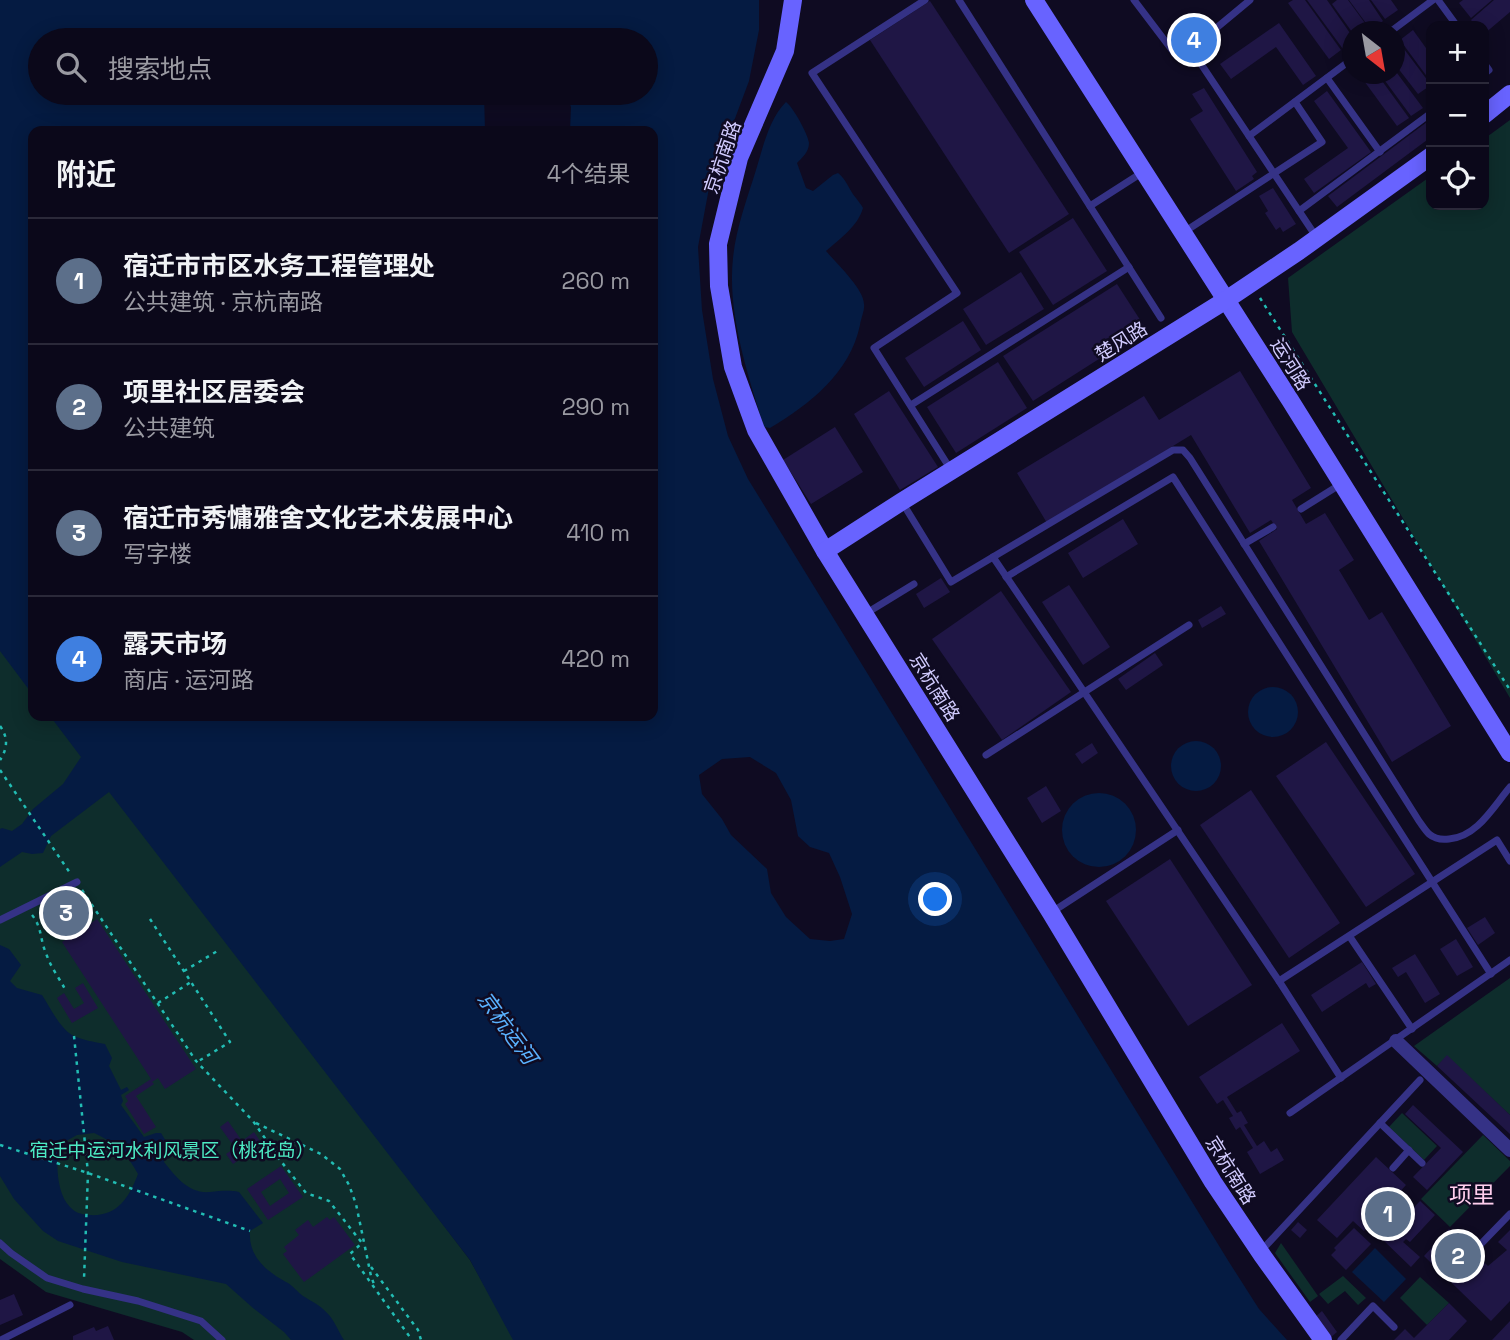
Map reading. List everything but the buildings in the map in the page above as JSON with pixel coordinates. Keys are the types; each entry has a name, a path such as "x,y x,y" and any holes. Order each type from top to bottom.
{"street":[{"name":"京杭南路","path":"793,0 785,51 740,158 718,244 719,286 733,366 756,430 825,551 1051,913 1213,1182 1259,1252 1323,1340"},
{"name":"运河路","path":"1034,0 1510,753"},
{"path":"1489,111 1510,94"},
{"name":"楚风路","path":"825,551 1251,284 1426,160"},
{"path":"1395,1041 1510,1150"}],"lane":[{"path":"925,0 812,73 957,293 874,348 951,470"},
{"path":"959,0 1161,318"},
{"path":"1134,0 1175,54 1180,55 1250,0"},
{"path":"1405,21 1433,0"},
{"path":"1438,0 1453,21"},
{"path":"1191,49 1317,238"},
{"path":"1249,136 1342,67"},
{"path":"1327,78 1380,152"},
{"path":"1183,233 1322,142 1295,102"},
{"path":"1299,211 1426,117"},
{"path":"1090,206 1143,171"},
{"path":"911,405 1129,267"},
{"path":"901,502 951,582 1174,450 1183,450 1430,835 1441,840 1465,836 1510,787"},
{"path":"1006,577 1173,477 1491,974"},
{"path":"1301,509 1342,484"},
{"path":"1244,544 1272,527"},
{"path":"993,557 1279,981 1341,1078"},
{"path":"865,614 914,583"},
{"path":"986,755 1189,625"},
{"path":"1051,913 1178,830"},
{"path":"1279,981 1497,840 1510,861"},
{"path":"0,920 76,882"},
{"path":"1350,937 1412,1029"},
{"path":"1290,1114 1510,960"},
{"path":"1259,1252 1420,1080"},
{"path":"1380,1123 1422,1163"},
{"path":"1393,1168 1409,1150"},
{"path":"1477,1248 1510,1214"},
{"path":"0,1243 47,1278 138,1301 201,1321 222,1340"},
{"path":"1,1340 70,1305"},
{"path":"1341,1340 1373,1306 1394,1327"}],"path":[{"path":"1251,284 1510,690"},
{"path":"0,726 6,735 7,744 0,760"},
{"path":"0,770 197,1062 253,1121 306,1193 329,1201 362,1243 350,1254 412,1340"},
{"path":"25,908 37,920 45,953 65,989"},
{"path":"150,919 230,1042 197,1062"},
{"path":"184,971 219,950"},
{"path":"157,1003 191,982"},
{"path":"74,1036 88,1173 83,1289"},
{"path":"253,1121 321,1154 340,1169 356,1204 377,1293"},
{"path":"0,1145 88,1173 250,1231"},
{"path":"369,1265 418,1330 421,1340"}],"green space":[{"path":"1510,120 1510,698 1292,332 1288,278 1426,180 1426,210 1489,210 1489,135"},
{"name":"宿迁中运河水利风景区（桃花岛）","path":"0,639 28,676 28,721 62,721 470,1260 515,1340 194,1340 182,1332 46,1292 0,1259"},
{"path":"1510,978 1510,1115 1447,1056 1437,1066 1414,1046"},
{"path":"1402,1113 1437,1146 1424,1160 1389,1127"},
{"path":"1483,1135 1510,1161 1510,1166 1450,1227 1421,1199"},
{"path":"1281,1243 1318,1296 1310,1302 1275,1253"},
{"path":"1343,1276 1366,1298 1358,1305 1345,1291 1328,1304 1319,1294"},
{"path":"1420,1277 1449,1303 1427,1325 1400,1298"}],"water":[{"name":"京杭运河","path":"0,0 759,0 759,30 749,81 709,188 698,247 702,310 713,379 728,436 748,479 1229,1262 1259,1309 1287,1340 513,1340 470,1260 109,792 51,836 43,853 22,852 0,867 0,829 12,831 22,824 33,809 63,784 81,757 54,721 658,721 658,126 570,126 570,105 658,105 658,28 28,28 28,105 484,105 485,126 28,126 28,688 0,651","holes":["750,757 776,773 791,800 798,836 810,847 829,853 840,877 852,914 844,939 810,939 786,917 771,893 767,869 731,835 702,794 699,775 722,759"]},
{"path":"786,102 800,121 809,143 807,152 797,163 806,188 813,191 838,173 863,208 853,226 826,251 855,284 863,298 864,306 855,342 838,372 800,409 770,428 764,427 736,322 733,258 739,225 767,134"},
{"path":"1273,687 1291,694 1298,712 1291,730 1273,737 1255,730 1248,712 1255,694"},
{"path":"1196,741 1214,748 1221,766 1214,784 1196,791 1178,784 1171,766 1178,748"},
{"path":"1099,793 1120,799 1130,809 1136,830 1130,851 1120,861 1099,867 1078,861 1068,851 1062,830 1068,809 1078,799"},
{"path":"0,945 9,949 21,965 10,981 17,988 42,995 59,1022 72,1035 105,1044 112,1058 109,1066 121,1090 127,1087 129,1090 121,1095 121,1105 144,1137 161,1133 170,1148 164,1162 173,1173 189,1187 202,1192 239,1192 263,1223 250,1231 255,1255 272,1273 324,1310 344,1340 291,1340 226,1284 122,1262 58,1241 43,1231 14,1199 0,1176","holes":["94,1133 120,1149 138,1174 121,1204 99,1215 81,1214 70,1207 62,1194 57,1168 59,1145 77,1135"]},
{"path":"1375,1248 1406,1279 1384,1302 1352,1272"}],"place":[{"name":"露天市场","path":"1194,40"},
{"name":"宿迁市秀慵雅舍文化艺术发展中心","path":"66,913"},
{"name":"宿迁市市区水务工程管理处","path":"1388,1214"},
{"name":"项里社区居委会","path":"1458,1256"}],"district":[{"name":"项里","path":"1472,1195"}]}
